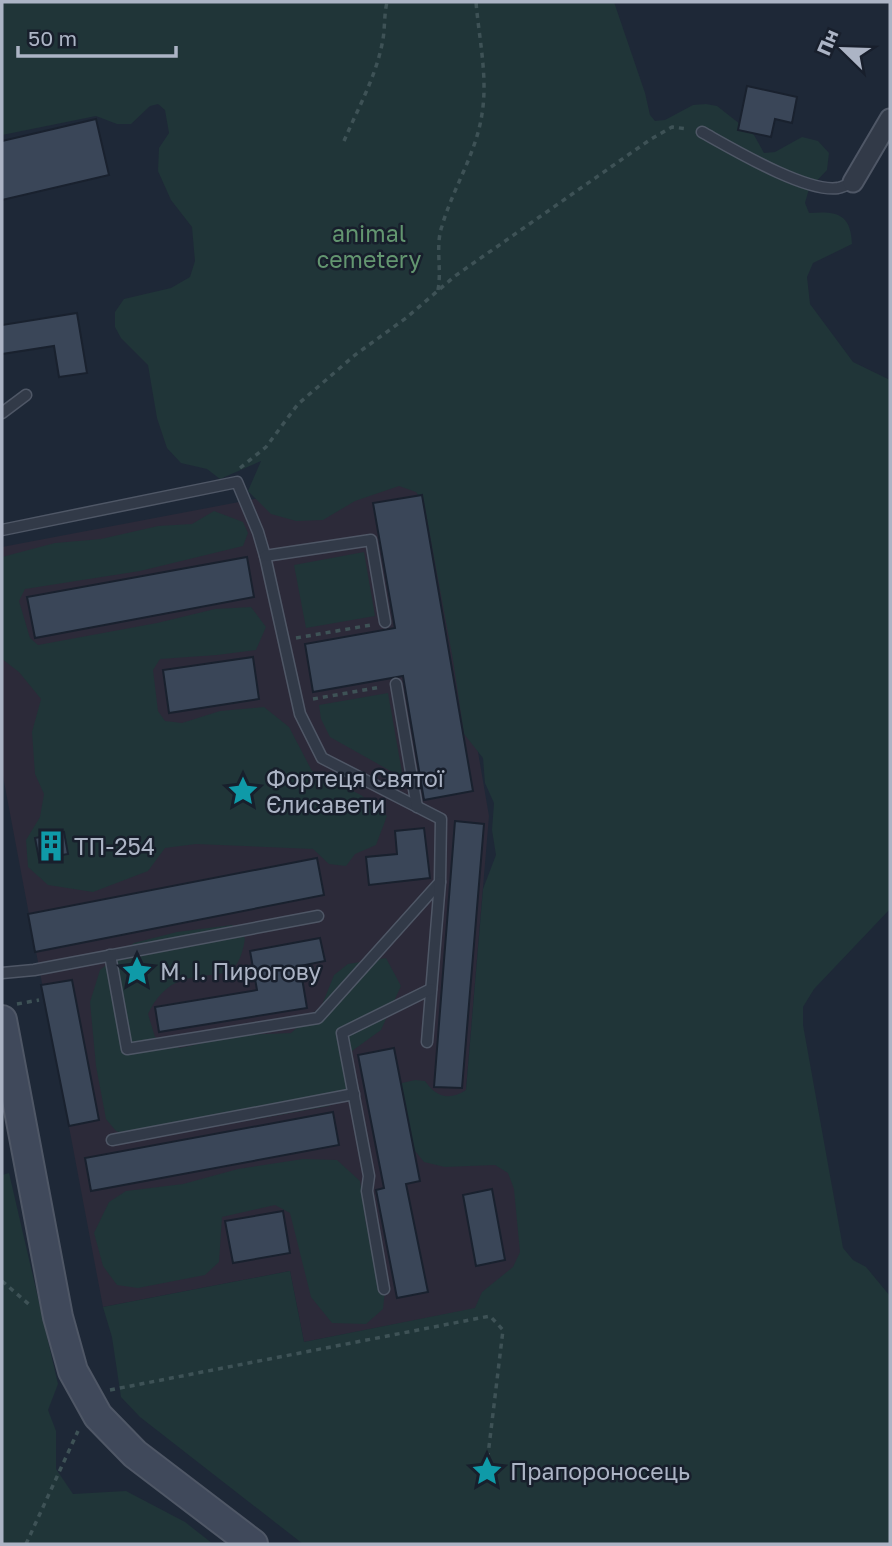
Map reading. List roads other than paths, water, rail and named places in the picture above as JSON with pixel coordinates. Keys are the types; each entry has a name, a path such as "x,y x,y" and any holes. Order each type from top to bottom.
{"main road":[{"path":"2,1020 58,1317 73,1371 83,1392 98,1416 135,1454 253,1544"}],"street":[{"path":"853,182 890,120"}],"lane":[{"path":"702,132 767,168 821,187 839,188 853,182"},
{"path":"2,413 26,396"},
{"path":"2,530 237,482 265,556 300,714 322,758 441,819 440,882 427,1042"},
{"path":"265,556 371,540 385,622"},
{"path":"396,684 417,807"},
{"path":"110,956 127,1049 318,1018 440,882"},
{"path":"2,972 34,970 318,916"},
{"path":"384,1289 367,1191 369,1176 342,1033 431,989"},
{"path":"111,1140 354,1094"}],"place":[{"name":"Фортеця Святої Єлисавети","path":"243,791"},
{"name":"ТП-254","path":"51,846"},
{"name":"М. І. Пирогову","path":"137,971"},
{"name":"Прапороносець","path":"487,1471"}],"park label":[{"name":"animal cemetery","path":"369,246"}]}
